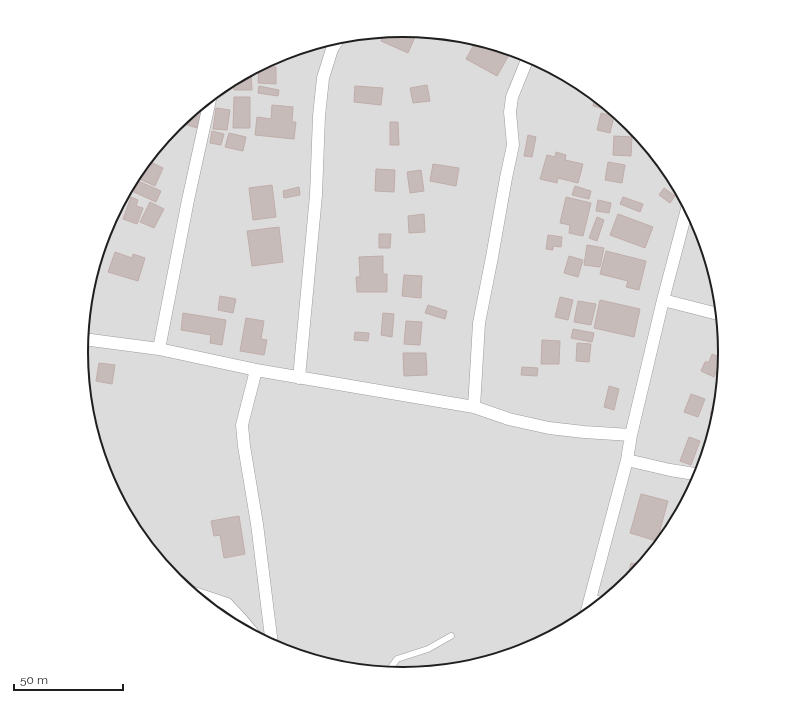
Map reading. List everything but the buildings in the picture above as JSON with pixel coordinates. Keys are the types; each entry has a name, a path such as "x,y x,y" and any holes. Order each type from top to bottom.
{"street":[{"path":"299,378 316,195 319,116 323,78 332,49 335,45"},
{"path":"474,407 479,324 513,145 510,112 512,97 526,62"},
{"path":"159,349 188,200 210,104"},
{"path":"588,607 627,460 631,435 663,300 686,213"},
{"path":"663,300 716,314"},
{"path":"89,340 159,349 299,378 474,407 509,419 549,428 631,435"},
{"path":"256,370 242,425 257,524 271,638"},
{"path":"627,460 695,474"},
{"path":"206,597 227,604 246,625"},
{"path":"590,600 596,601"}],"lane":[{"path":"392,666 397,659 428,649 451,636"}],"shaded area":[{"path":"404,37 445,40 465,43 505,54 543,69 561,79 579,90 611,115 640,144 653,160 676,195 695,231 708,270 716,311 718,331 718,373 716,393 708,434 702,453 695,473 676,510 653,544 640,560 611,589 595,602 579,614 543,635 485,656 465,661 424,666 404,667 362,664 342,661 302,650 264,635 246,625 228,614 196,589 167,560 154,544 131,509 112,473 99,434 91,393 89,373 88,352 91,311 99,270 105,251 112,231 131,194 154,160 167,144 196,115 212,102 228,90 264,69 322,48 342,43 383,38"}]}
